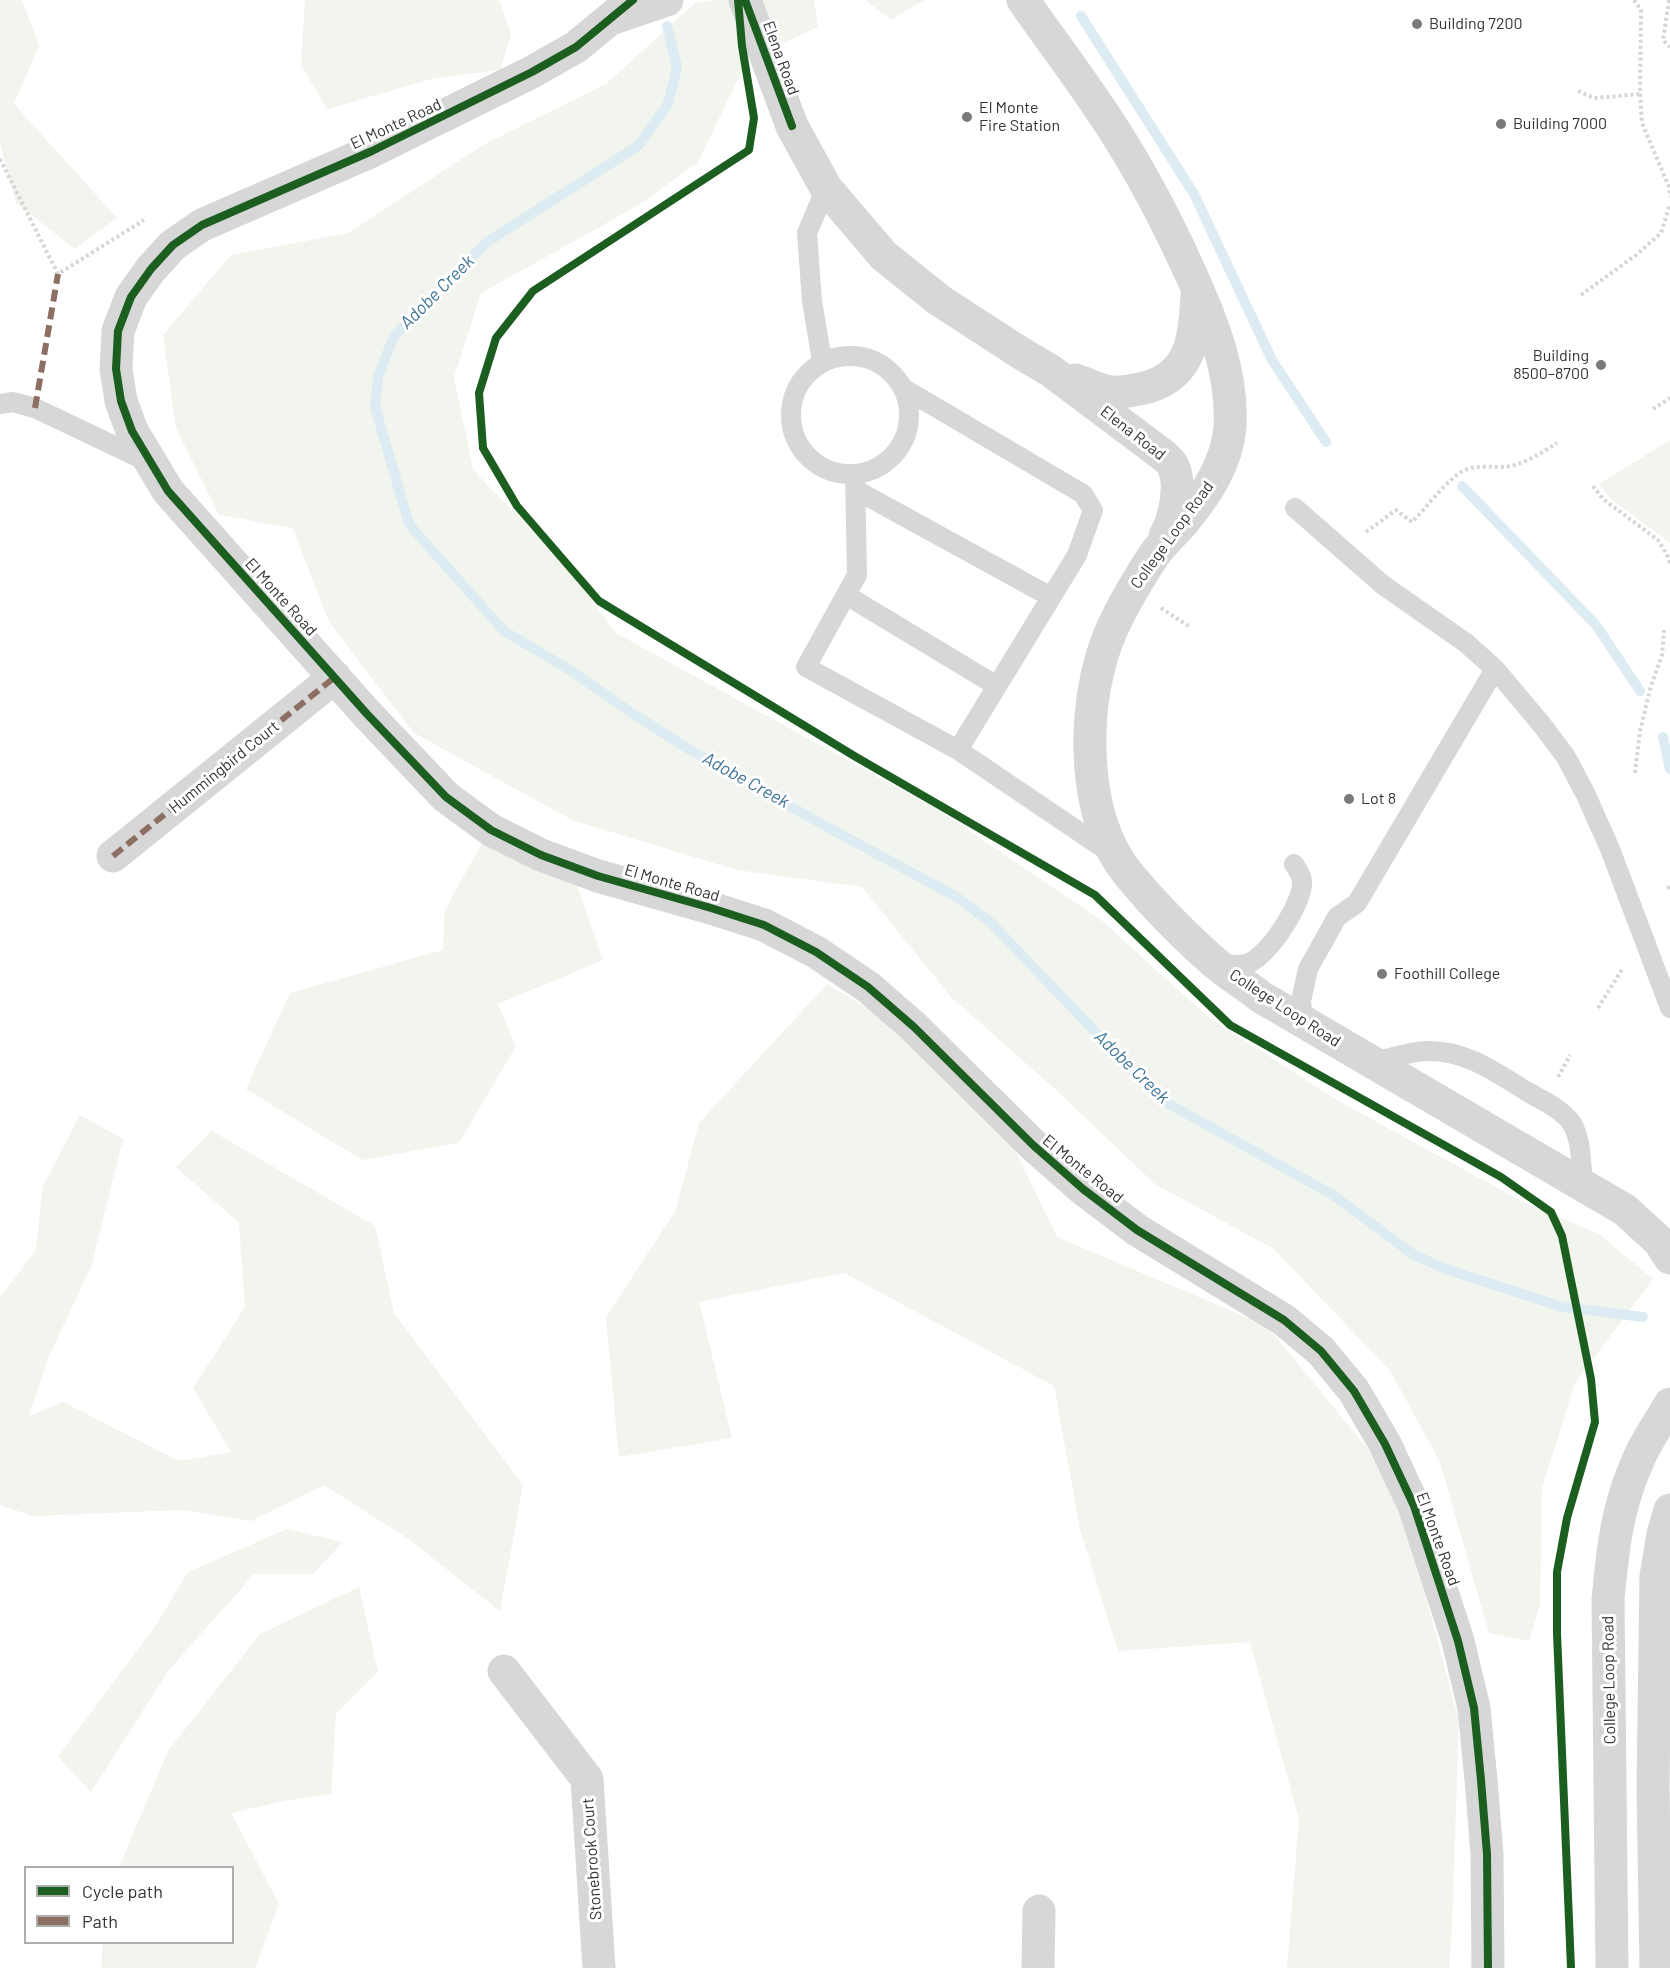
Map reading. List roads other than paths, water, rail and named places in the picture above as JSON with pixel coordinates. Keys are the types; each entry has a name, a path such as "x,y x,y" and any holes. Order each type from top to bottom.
{"street":[{"path":"622,9 667,0"},
{"name":"Elena Road","path":"745,0 792,126 826,188 884,256 939,300 1051,371 1154,446 1172,465 1176,477 1176,503 1171,526 1159,548"},
{"name":"College Loop Road","path":"1023,0 1118,136 1148,186 1197,289 1224,360 1230,393 1230,431 1221,466 1204,495 1159,548 1131,590 1108,638 1095,689 1089,746 1094,790 1102,826 1117,858 1127,873 1163,913 1215,963 1261,997 1625,1210 1666,1248"},
{"name":"El Monte Road","path":"622,9 576,47 532,72 372,151 202,225 173,245 151,269 131,297 118,331 116,369 121,400 132,431 168,491 367,714 446,797 491,830 541,855 598,876 764,925 816,952 868,987 914,1027 1033,1145 1083,1189 1137,1230 1284,1320 1321,1352 1354,1391 1385,1444 1414,1506 1458,1641 1474,1708 1481,1780 1487,1854 1488,1968"},
{"name":"Elena Road","path":"1051,371 1110,392 1136,391 1160,383 1179,370 1191,346 1196,322 1197,289"},
{"name":"Hummingbird Court","path":"113,856 335,677"},
{"name":"College Loop Road","path":"1612,1968 1608,1600 1613,1545 1623,1500 1641,1455 1670,1404"},
{"path":"1657,1968 1662,1796 1656,1576 1663,1534 1670,1510"},
{"name":"Stonebrook Court","path":"504,1671 587,1779 599,1968"},
{"path":"1038,1968 1039,1911"}],"lane":[{"path":"822,361 812,301 807,233 826,188"},
{"path":"855,482 891,457 902,442 908,424 908,406 903,388 892,372 876,362 859,356 840,356 822,361 806,374 795,391 790,411 792,431 801,450 816,464 855,482 1051,597"},
{"path":"903,388 1083,494 1093,510 1077,555 958,750"},
{"path":"0,404 13,402 35,408 149,462"},
{"path":"855,482 857,575 807,667 958,750 1117,858"},
{"path":"1294,508 1383,585 1466,643 1495,669 1542,725 1566,757 1586,795 1610,849 1670,1008"},
{"path":"846,595 997,686"},
{"path":"1303,1023 1301,1001 1308,969 1337,916 1357,903 1495,669"},
{"path":"1215,963 1227,965 1248,963 1264,953 1278,936 1300,895 1303,880 1294,864"},
{"path":"1372,1062 1424,1051 1450,1052 1473,1059 1558,1110 1571,1122 1580,1149 1583,1185"},
{"path":"1657,1968 1670,1932"}],"waterway":[{"path":"1081,16 1194,194 1272,360 1326,442"},
{"name":"Adobe Creek","path":"667,26 677,67 668,104 638,146 487,242 394,336 378,377 375,407 408,521 413,529 504,631 570,670 690,750 955,896 989,921 1160,1099 1333,1195 1414,1255 1448,1270 1563,1307 1643,1317"},
{"path":"1462,486 1596,625 1640,691"},
{"path":"1663,737 1670,769"}],"place":[{"name":"Building 7200","path":"1417,24"},
{"name":"El Monte Fire Station","path":"967,117"},
{"name":"Building 7000","path":"1501,124"},
{"name":"Building 8500–8700","path":"1601,365"},
{"name":"Lot 8","path":"1349,799"},
{"name":"Foothill College","path":"1382,974"}]}
